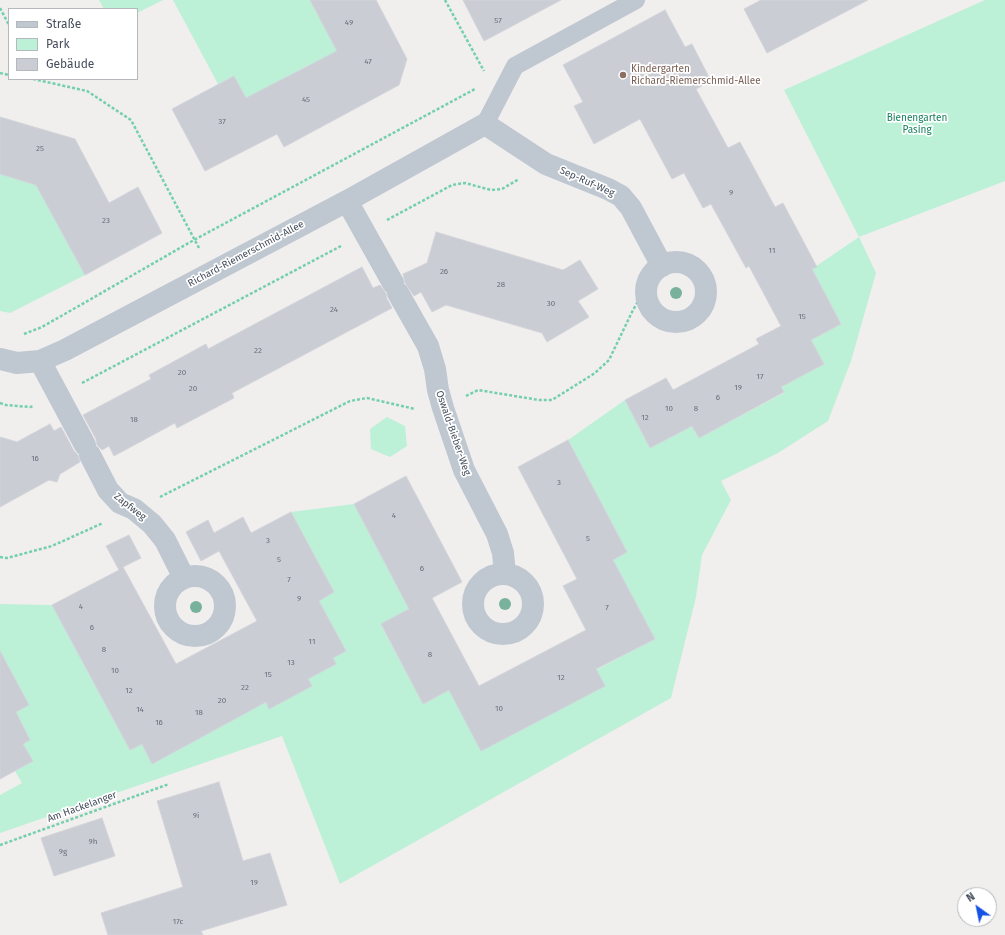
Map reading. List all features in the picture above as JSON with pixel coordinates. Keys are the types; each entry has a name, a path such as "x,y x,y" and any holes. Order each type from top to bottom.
{"street":[{"name":"Sep-Ruf-Weg","path":"485,124 546,164 608,189 621,196 631,208 662,266"},
{"name":"Richard-Riemerschmid-Allee","path":"0,359 16,363 40,361 65,350 347,201 485,124"},
{"name":"Oswald-Bieber-Weg","path":"347,201 428,346 435,369 438,390 443,408 464,470 497,534 503,553 505,574"},
{"path":"671,262 681,262 691,266 699,272 704,281 706,290 705,301 701,310 694,317 685,321 675,322 665,320 656,314 650,307 647,297 647,287 655,271 671,262"},
{"name":"Zapfweg","path":"40,361 108,490 120,503 134,509 152,524 165,540 184,578"}],"lane":[{"path":"485,124 515,66 636,0"}],"path":[{"path":"445,0 486,74"},
{"path":"0,8 8,23"},
{"path":"41,80 87,91 131,120 212,272"},
{"path":"17,334 24,334 42,327 194,240 475,88"},
{"path":"0,403 30,407 58,396 365,233 452,185 465,183 491,190 502,189 546,164"},
{"path":"0,557 7,558 52,546 134,509 350,401 367,398 424,412 443,408 478,390 539,400 552,400 595,373 609,360 633,310 647,287"},
{"name":"Am Hackelanger","path":"0,845 169,784"}],"green space":[{"path":"99,0 163,0 138,12 138,8 103,8"},
{"path":"173,0 310,0 318,16 322,15 342,52 305,67 256,94 254,113 234,76 218,84"},
{"name":"Bienengarten Pasing","path":"985,0 1005,0 1005,181 859,237 784,90"},
{"path":"0,174 36,185 85,275 10,313 0,311"},
{"path":"859,237 876,273 851,361 828,421 778,453 721,481 731,500 702,555 696,597 671,698 340,884 282,736 0,833 0,795 22,783 15,771 33,761 23,744 30,740 16,712 29,705 0,651 0,604 52,605 130,750 142,744 152,763 266,702 269,708 308,679 336,664 333,658 346,651 319,601 334,592 291,512 354,504 409,609 381,625 423,704 449,690 596,670 655,639 613,560 627,552 568,440 625,400 650,448 692,426 699,438 784,393 781,387 824,364 811,340 841,324 812,269"},
{"path":"387,417 405,426 407,446 390,457 371,449 370,429"}],"building":[{"path":"310,0 376,0 407,59 399,85 284,147 277,134 205,171 172,109 234,76 246,98 337,51"},
{"path":"463,0 561,0 484,41"},
{"path":"761,0 868,0 767,53 744,9"},
{"path":"665,10 685,47 692,44 711,81 696,89 728,148 740,142 775,207 783,203 817,267 812,269 841,324 811,340 824,364 781,387 784,392 699,438 692,426 650,448 625,400 666,378 673,390 759,344 756,339 781,326 749,266 746,268 711,204 703,208 684,173 672,179 640,119 594,144 574,106 583,102 563,65"},
{"path":"0,117 75,139 109,203 138,187 162,233 85,275 36,185 0,174"},
{"path":"436,232 563,270 580,260 598,289 578,301 589,317 547,342 542,333 446,305 432,312 421,292 414,296 405,283 403,274 427,263"},
{"path":"362,267 373,288 380,285 386,293 387,299 392,308 232,393 234,398 177,428 175,423 114,456 109,446 102,450 97,445 96,439 83,415 151,379 149,375 206,344 208,349"},
{"path":"50,424 54,431 61,427 74,451 78,455 80,462 60,474 57,482 49,480 0,507 0,437 17,442"},
{"path":"568,440 627,552 613,560 655,639 596,669 605,686 481,751 449,690 423,704 381,624 409,609 354,504 406,476 462,582 432,598 479,686 586,630 563,586 577,579 518,467"},
{"path":"291,512 334,592 319,601 346,651 333,658 336,664 308,679 312,686 269,709 266,702 152,764 142,744 130,750 52,605 119,570 106,546 129,535 141,558 123,567 176,664 257,621 219,551 201,561 186,532 208,520 214,533 243,517 251,533"},
{"path":"0,651 29,705 16,712 30,740 23,744 33,761 0,779"},
{"path":"219,782 243,861 270,853 287,905 201,931 203,935 108,935 101,913 183,887 157,801"},
{"path":"102,818 115,856 54,876 41,838"}],"place":[{"name":"Kindergarten Richard-Riemerschmid-Allee","path":"623,75"}]}
